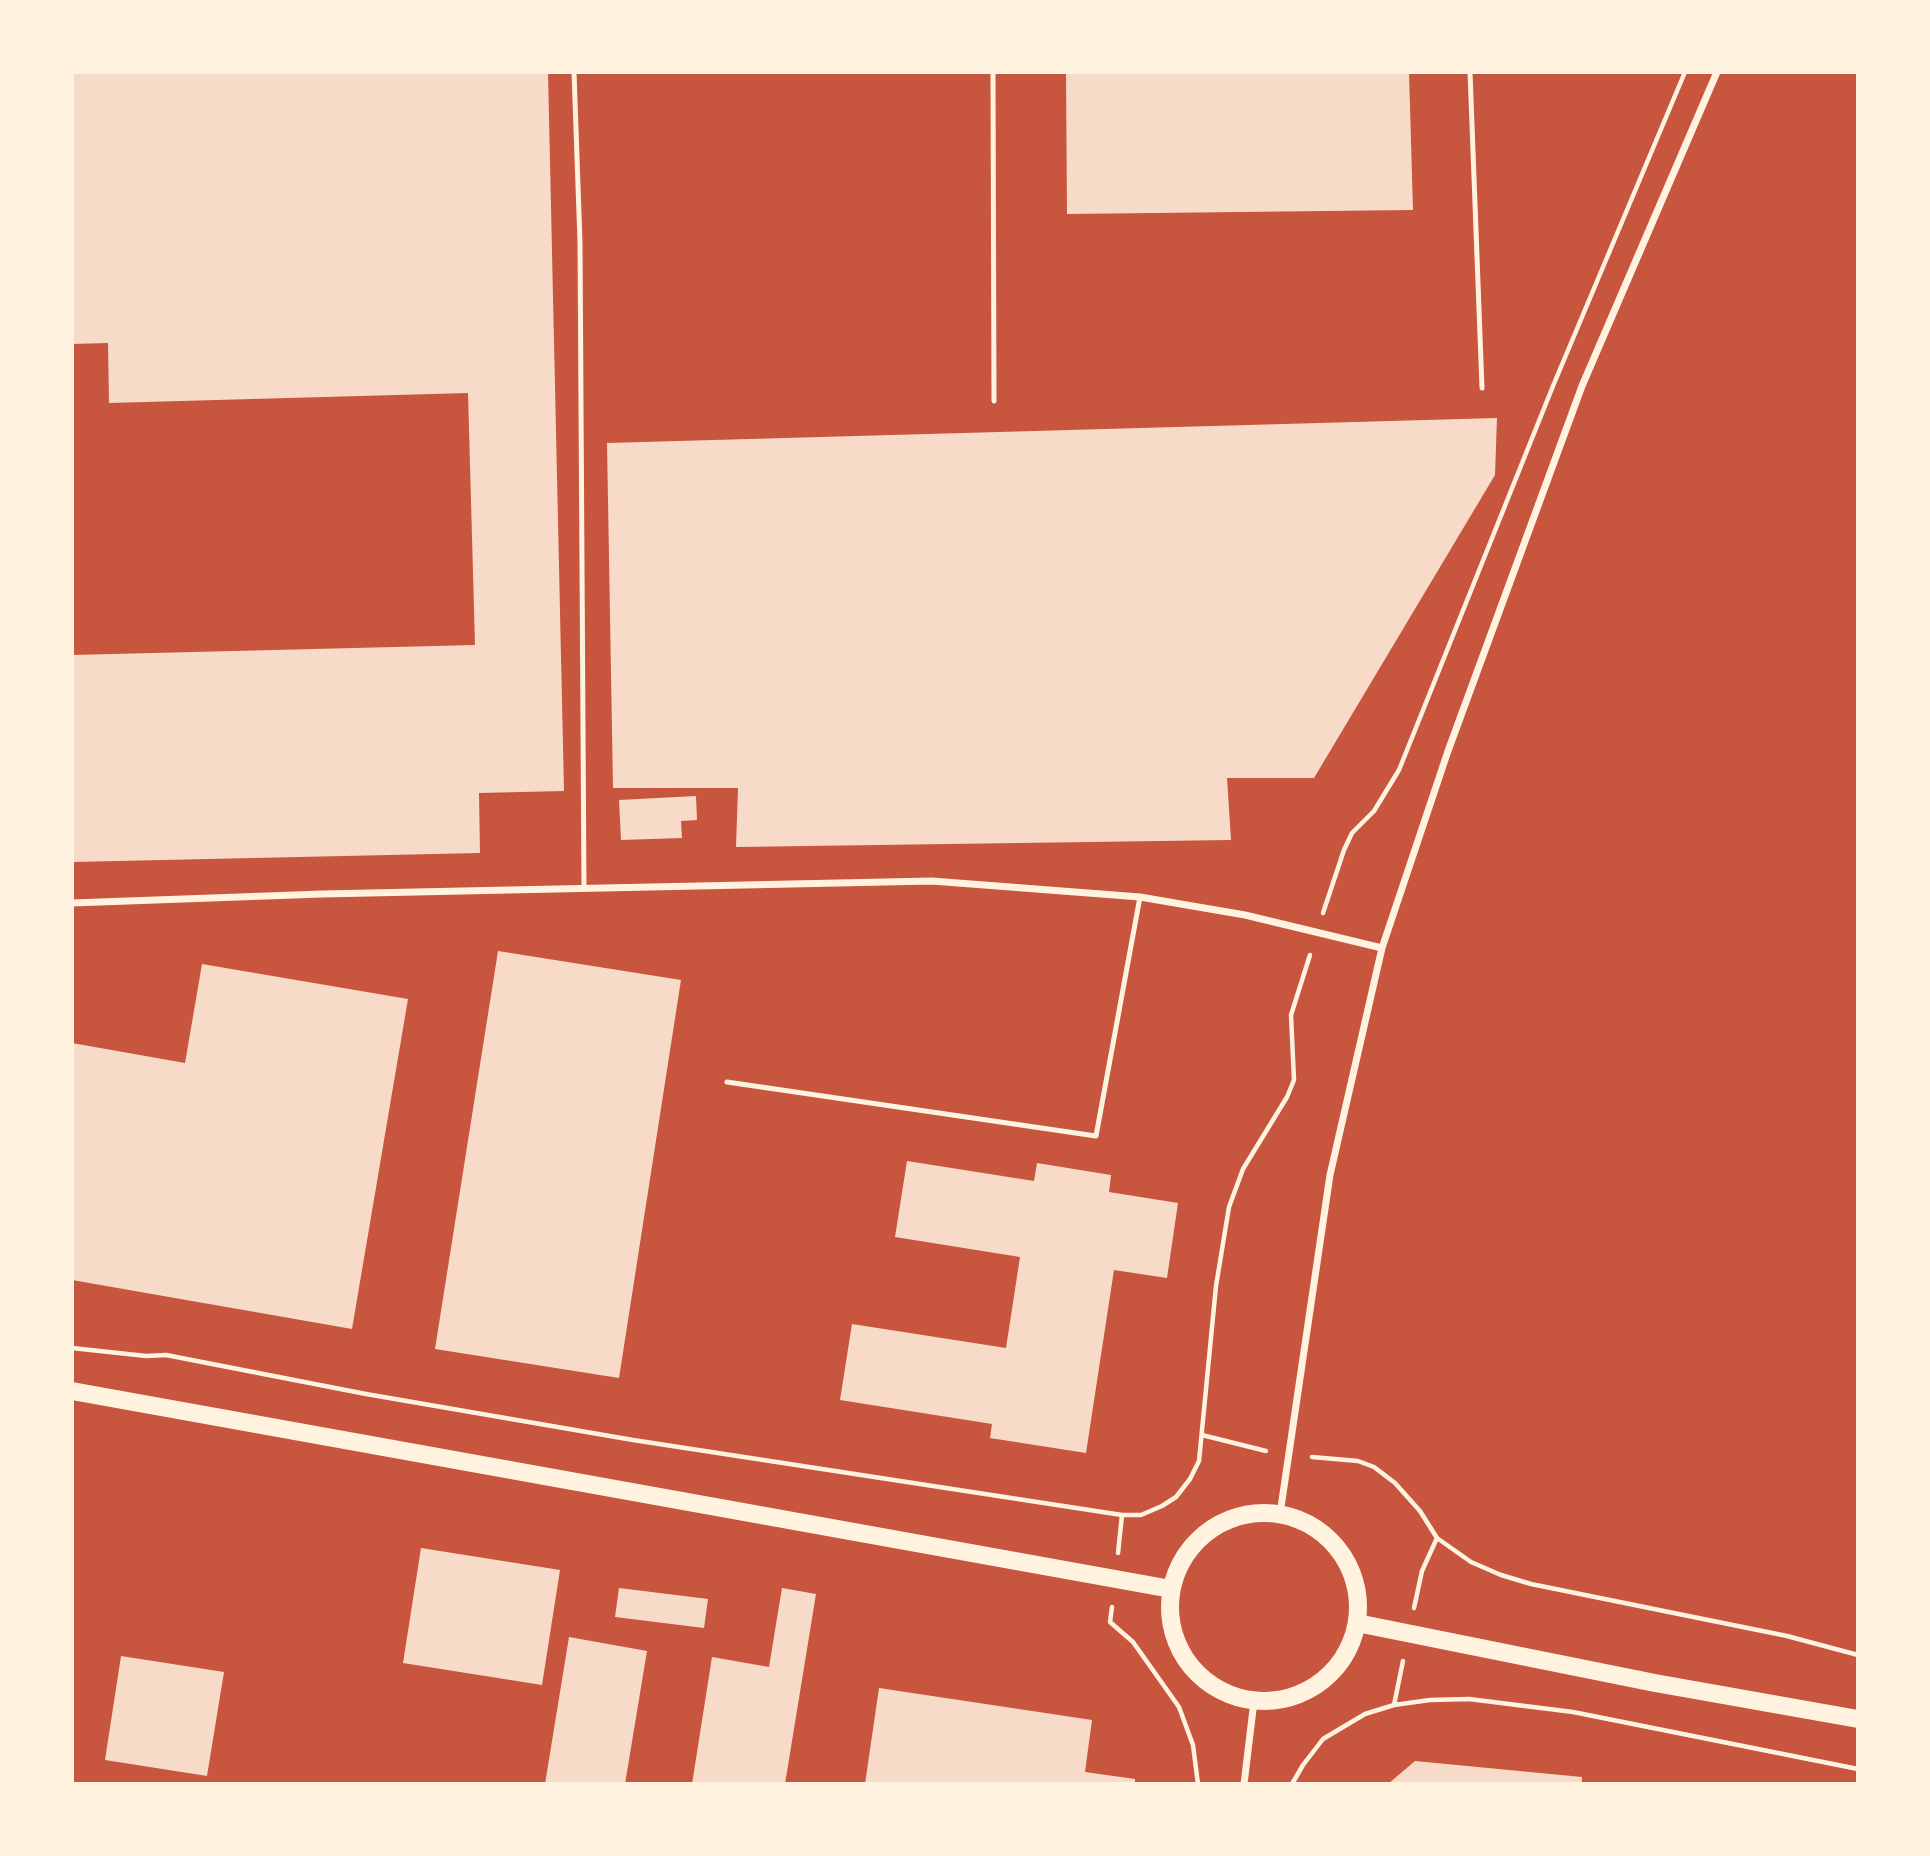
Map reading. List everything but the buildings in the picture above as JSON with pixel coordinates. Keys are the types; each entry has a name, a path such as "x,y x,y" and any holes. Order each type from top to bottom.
{"main road":[{"path":"72,1391 1171,1589"},
{"path":"1251,1513 1280,1514 1308,1524 1332,1541 1349,1566 1357,1594 1357,1623 1348,1650 1332,1673 1309,1690 1292,1697 1254,1701 1224,1693 1198,1675 1180,1650 1170,1620 1171,1589 1181,1562 1199,1538 1223,1522 1251,1513"},
{"path":"1357,1623 1655,1683 1858,1719"}],"street":[{"path":"1280,1514 1330,1175 1382,948 1448,751 1582,386 1717,72"},
{"path":"72,904 584,888 932,881 1140,897 1245,915 1382,948"},
{"path":"1244,1784 1254,1701"}],"lane":[{"path":"574,72 580,242 584,888"},
{"path":"993,72 994,401"},
{"path":"1470,72 1482,388"},
{"path":"727,1083 1096,1136 1140,897"}],"path":[{"path":"72,1348 135,1356 166,1355 366,1394 619,1438 1122,1515 1141,1515 1176,1497 1190,1479 1199,1461 1216,1286 1229,1207 1243,1169 1287,1097 1294,1080 1291,1015 1344,850 1352,833 1374,811 1399,770 1553,386 1685,72"},
{"path":"1202,1436 1288,1456 1358,1461 1374,1468 1395,1483 1420,1511 1437,1538 1471,1562 1501,1575 1531,1584 1787,1636 1858,1655"},
{"path":"1122,1515 1110,1622 1133,1642 1179,1707 1193,1745 1198,1784"},
{"path":"1292,1784 1323,1739 1365,1714 1394,1705 1430,1700 1469,1699 1573,1712 1858,1769"}]}
